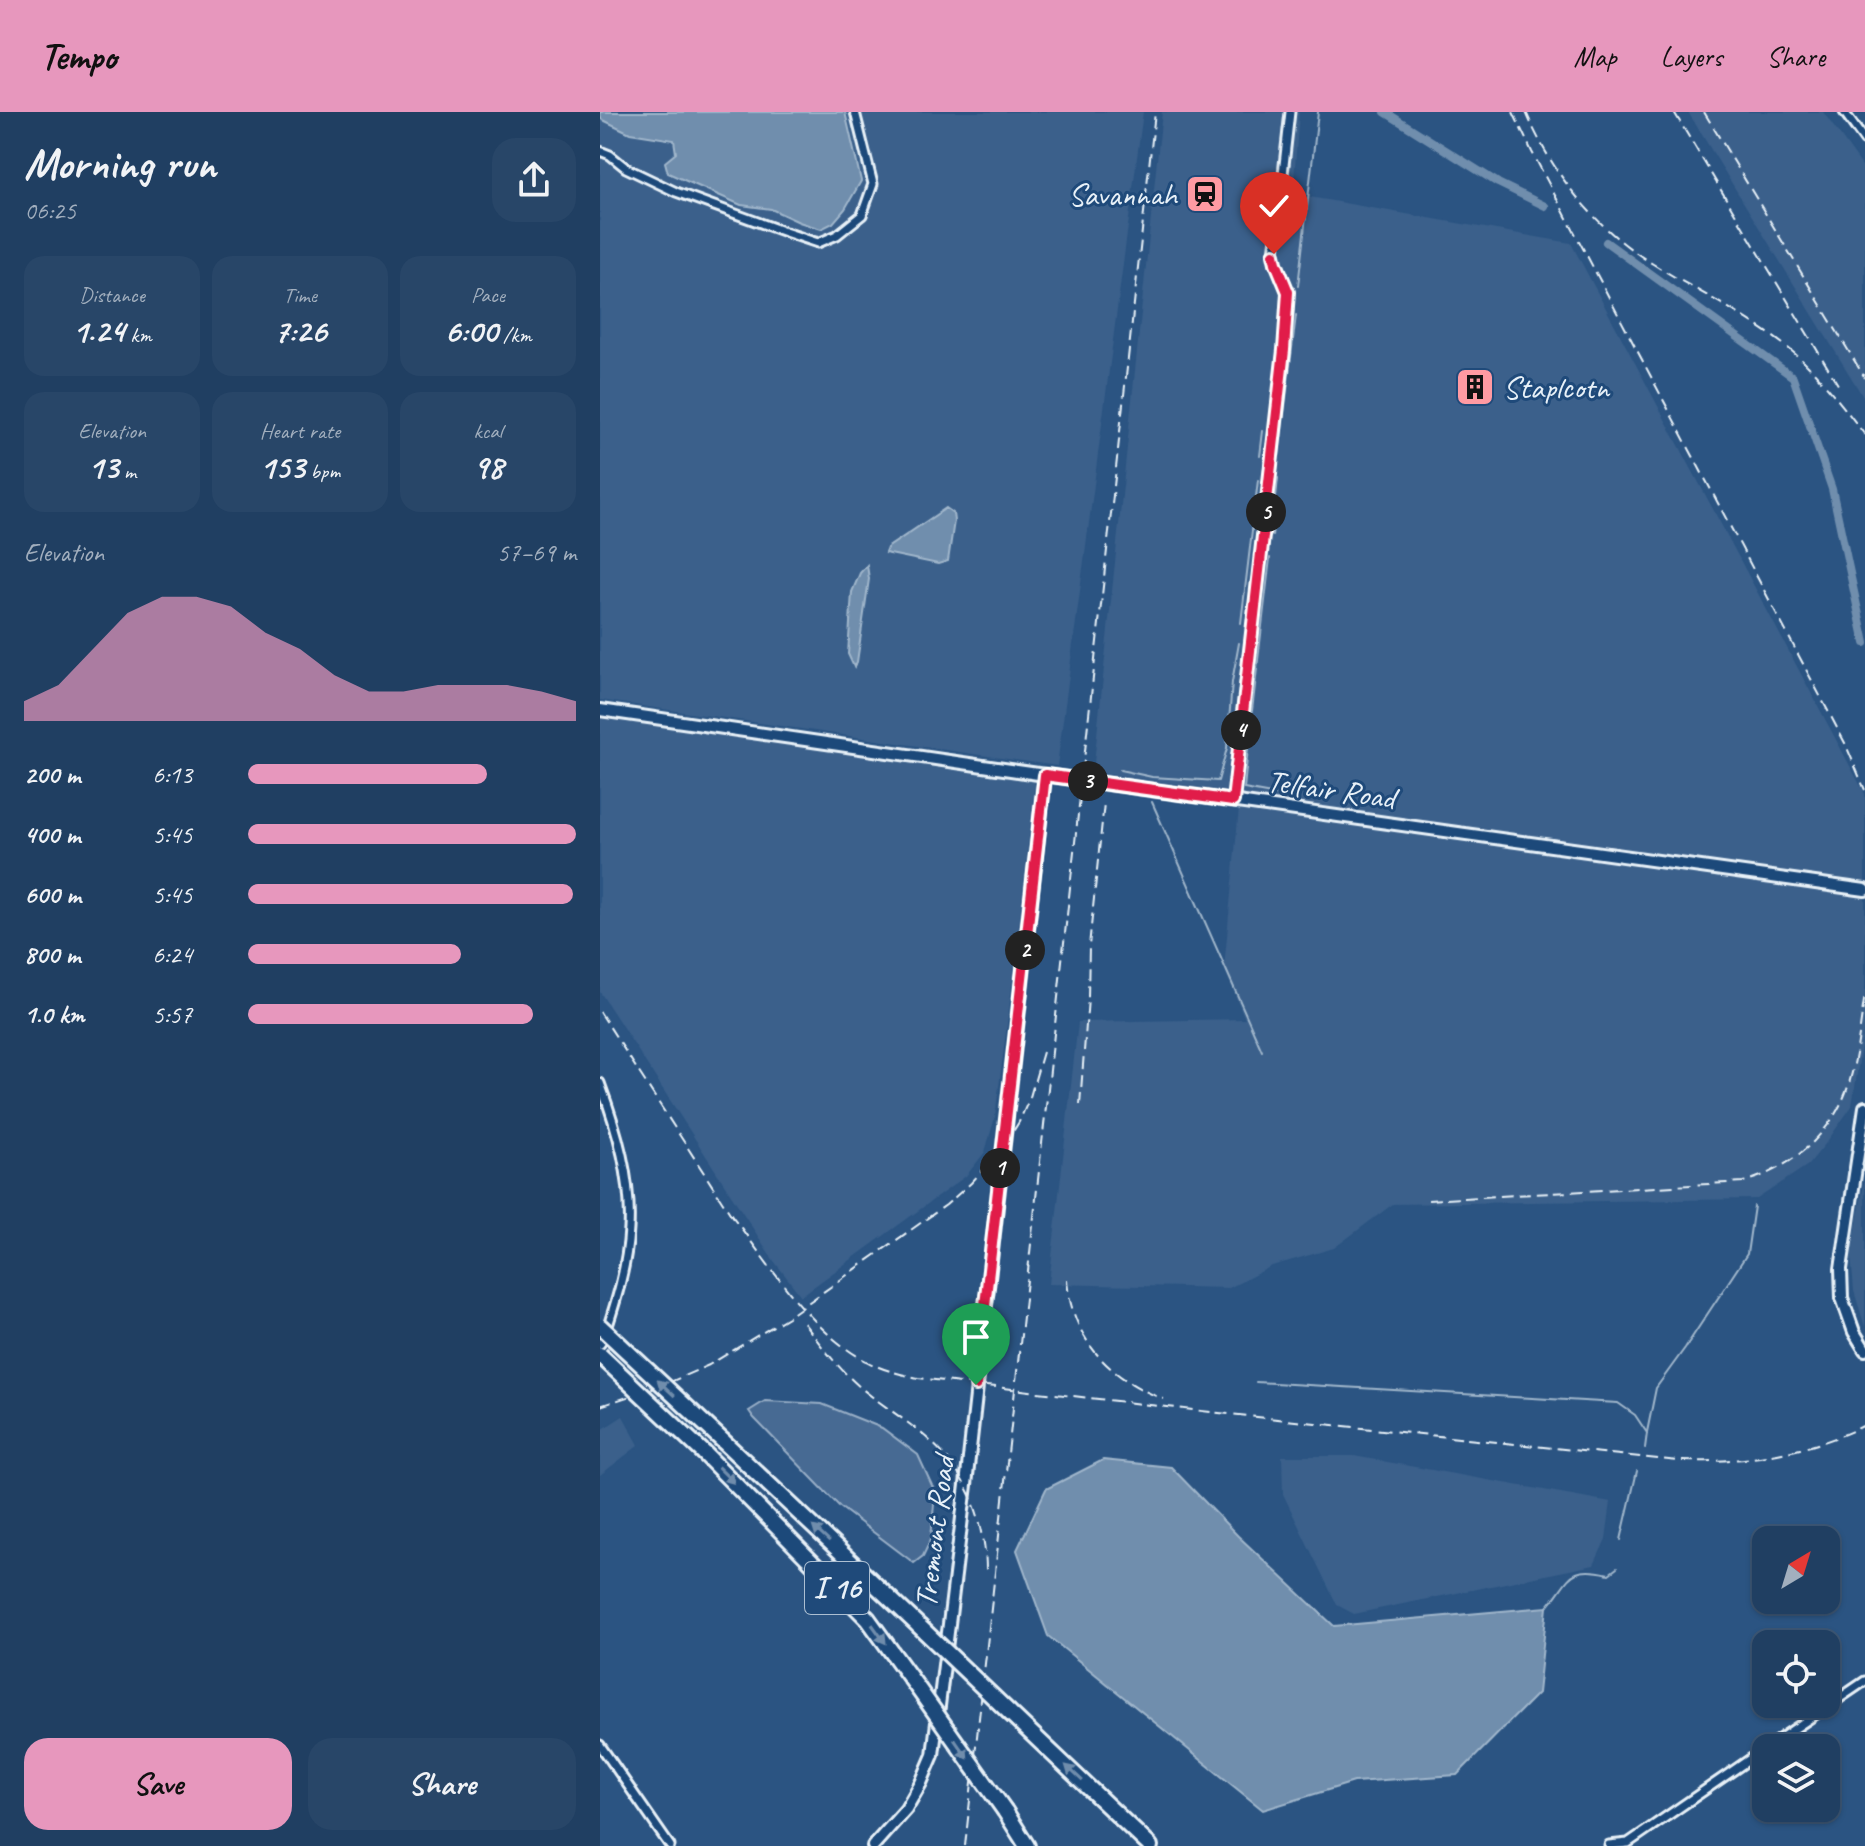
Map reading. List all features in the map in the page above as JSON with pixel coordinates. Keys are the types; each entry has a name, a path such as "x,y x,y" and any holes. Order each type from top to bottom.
{"highway":[{"name":"I 16","path":"600,1326 1150,1846"},
{"name":"I 16","path":"600,1355 704,1453 868,1619 1027,1846"},
{"path":"1110,1807 1162,1846"}],"street":[{"path":"600,151 626,168 676,192 818,243 837,235 862,215 873,184 855,112"},
{"path":"1233,801 1284,350 1288,292 1274,254 1290,112"},
{"path":"1844,112 1865,141"},
{"name":"Telfair Road","path":"600,710 1865,890"},
{"name":"Tremont Road","path":"873,1846 906,1809 933,1755 1045,775"},
{"path":"600,1083 625,1168 629,1201 626,1256 613,1309 600,1344"},
{"path":"1865,1107 1841,1269 1842,1298 1854,1332 1865,1350"},
{"path":"1787,1734 1865,1681"},
{"path":"600,1745 670,1846"},
{"path":"1609,1845 1628,1843 1752,1758"}],"shaded area":[{"path":"600,112 1143,112 1057,766 600,700"},
{"path":"600,112 845,112 861,181 845,209 833,223 821,229 771,209 741,205 668,173 665,162 676,153 674,140 630,133 601,119"},
{"path":"1162,112 1299,112 1293,194 1571,243 1865,794 1865,886 1093,773"},
{"path":"1688,112 1823,112 1865,170 1865,400"},
{"path":"946,508 953,513 954,521 948,561 938,564 885,553 887,548"},
{"path":"867,565 869,579 854,667 848,654 852,592"},
{"path":"600,717 1039,779 995,1117 985,1152 966,1176 801,1296 774,1261 600,992"},
{"path":"1239,808 1865,897 1865,1022 1852,1106 1808,1165 1757,1199 1393,1204 1334,1248 1272,1266 1229,1288 1049,1284 1078,1022 1245,1019 1224,968"},
{"path":"1865,1178 1865,1327 1854,1291 1851,1255"},
{"path":"765,1401 822,1404 882,1428 918,1455 935,1492 931,1539 923,1556 914,1563 840,1507 749,1411"},
{"path":"623,1416 639,1445 600,1475 600,1431"},
{"path":"1282,1456 1354,1456 1611,1502 1606,1539 1594,1565 1354,1614 1337,1605 1283,1494"},
{"path":"1103,1460 1171,1467 1238,1536 1334,1626 1547,1607 1538,1693 1457,1775 1354,1782 1263,1810 1048,1636 1017,1550 1046,1489"}],"waterway":[{"path":"1298,286 1318,112"},
{"path":"1385,112 1498,183 1545,206"},
{"path":"1606,242 1793,377 1832,489 1865,643"},
{"path":"1279,455 1296,315"},
{"path":"1260,456 1263,431"},
{"path":"1272,536 1278,478"},
{"path":"1241,623 1258,480"},
{"path":"1252,711 1270,558"},
{"path":"1120,770 1152,777 1218,781 1227,748 1232,682 1239,643"},
{"path":"1249,737 1244,789 1277,795"},
{"path":"1152,802 1262,1051"},
{"path":"1647,1432 1656,1388 1747,1254 1754,1206"},
{"path":"1256,1382 1618,1403 1635,1415 1647,1433 1645,1448"},
{"path":"1621,1540 1637,1471"},
{"path":"1547,1607 1577,1573 1595,1571 1609,1574 1617,1568"}],"railway":[{"path":"965,1846 1155,112"},
{"path":"1513,112 1845,743 1865,790"},
{"path":"1526,112 1549,157 1595,217 1632,250 1739,314 1788,348 1819,378 1865,435"},
{"path":"1674,112 1840,388"},
{"path":"1704,112 1865,378"},
{"path":"1080,1105 1089,946 1104,803"},
{"path":"1428,1200 1743,1182 1779,1168 1823,1131 1843,1098 1853,1070 1865,995"},
{"path":"600,1012 735,1221"},
{"path":"600,1406 661,1386 709,1365 788,1317 946,1205 1002,1149 1030,1097 1043,1052"},
{"path":"730,1213 791,1294 827,1333 872,1364 918,1378 1678,1461 1774,1455 1820,1443 1865,1425"},
{"path":"1067,1279 1076,1320 1097,1354 1127,1381 1164,1399"},
{"path":"804,1323 853,1381 921,1433 954,1467 978,1516 986,1571"}],"place":[{"name":"Savannah","path":"1205,194"},
{"name":"Staplcotn","path":"1475,387"}],"route":[{"path":"976,1385 1045,775 1233,801 1284,350 1288,292 1274,254"}]}
